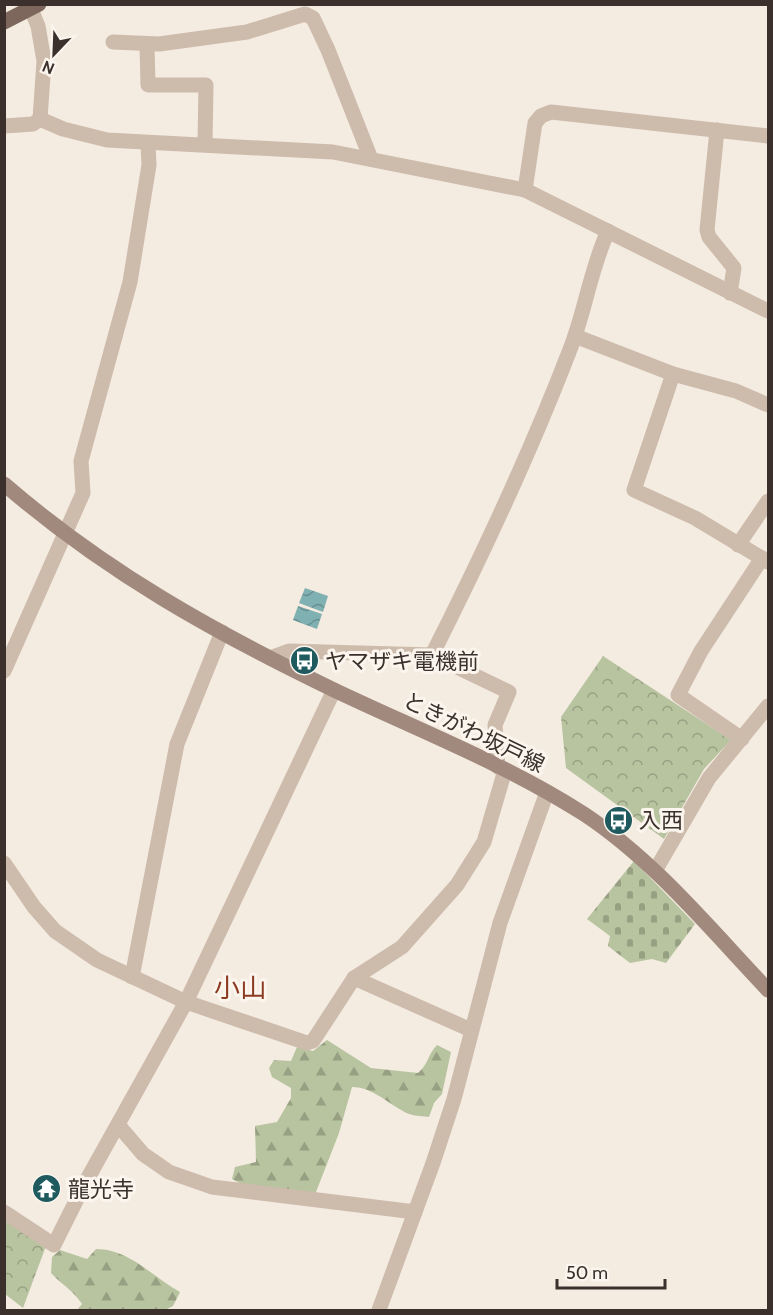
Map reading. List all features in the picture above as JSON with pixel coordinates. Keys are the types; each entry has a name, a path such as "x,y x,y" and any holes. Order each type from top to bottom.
{"main road":[{"path":"4,22 35,7"},
{"name":"ときがわ坂戸線","path":"4,484 64,533 150,593 270,658 548,792 619,839 655,871 768,990"}],"street":[{"path":"35,7 44,61 40,119"},
{"path":"113,42 147,44 247,32 305,14 313,18 323,39 371,159"},
{"path":"147,44 148,85 206,85 205,144"},
{"path":"525,190 535,123 541,116 551,112 768,136"},
{"path":"4,126 33,124 40,119"},
{"path":"40,119 63,129 107,140 312,149 525,190 768,311"},
{"path":"717,130 707,230 708,237 734,268 730,293"},
{"path":"4,670 82,493 81,461 130,282 148,165 148,143"},
{"path":"432,655 481,560 576,336 592,272 608,231"},
{"path":"576,336 673,374 768,402"},
{"path":"673,374 634,490 695,518 765,560 701,651 678,695 742,739"},
{"path":"738,545 768,501"},
{"path":"132,977 177,744 222,632"},
{"path":"4,863 34,907 56,931 97,960 186,1002 307,1043 313,1041 354,978 402,947 457,885 484,842 501,769 495,725 509,692 432,655 289,651 270,658"},
{"path":"4,1212 54,1245 84,1185 186,1002 334,690"},
{"path":"655,871 708,778 768,706"},
{"path":"379,1311 454,1099 501,923 548,792"},
{"path":"354,978 471,1030"},
{"path":"118,1126 143,1154 170,1172 212,1187 415,1212"}],"green space":[{"path":"603,656 731,740 704,769 664,839 566,768 561,717"},
{"path":"634,861 695,924 666,963 652,959 630,963 608,946 610,936 587,919"},
{"path":"327,1040 371,1068 418,1073 437,1045 451,1052 442,1094 434,1103 429,1117 409,1114 375,1093 352,1087 339,1133 316,1192 310,1194 243,1185 232,1179 235,1167 256,1162 255,1126 277,1122 291,1098 291,1088 272,1077 269,1068 274,1060 291,1061 297,1047 313,1051"},
{"path":"4,1220 46,1246 23,1308 5,1294"},
{"path":"96,1249 108,1250 130,1259 180,1292 173,1306 165,1310 77,1310 82,1304 79,1299 51,1273 52,1257 60,1250 87,1259"}],"water":[{"path":"305,588 328,596 323,612 299,603"},
{"path":"298,606 322,614 317,629 293,620"}],"place":[{"name":"ヤマザキ電機前","path":"304,661"},
{"name":"入西","path":"618,820"},
{"name":"龍光寺","path":"47,1189"}],"district":[{"name":"小山","path":"240,988"}]}
